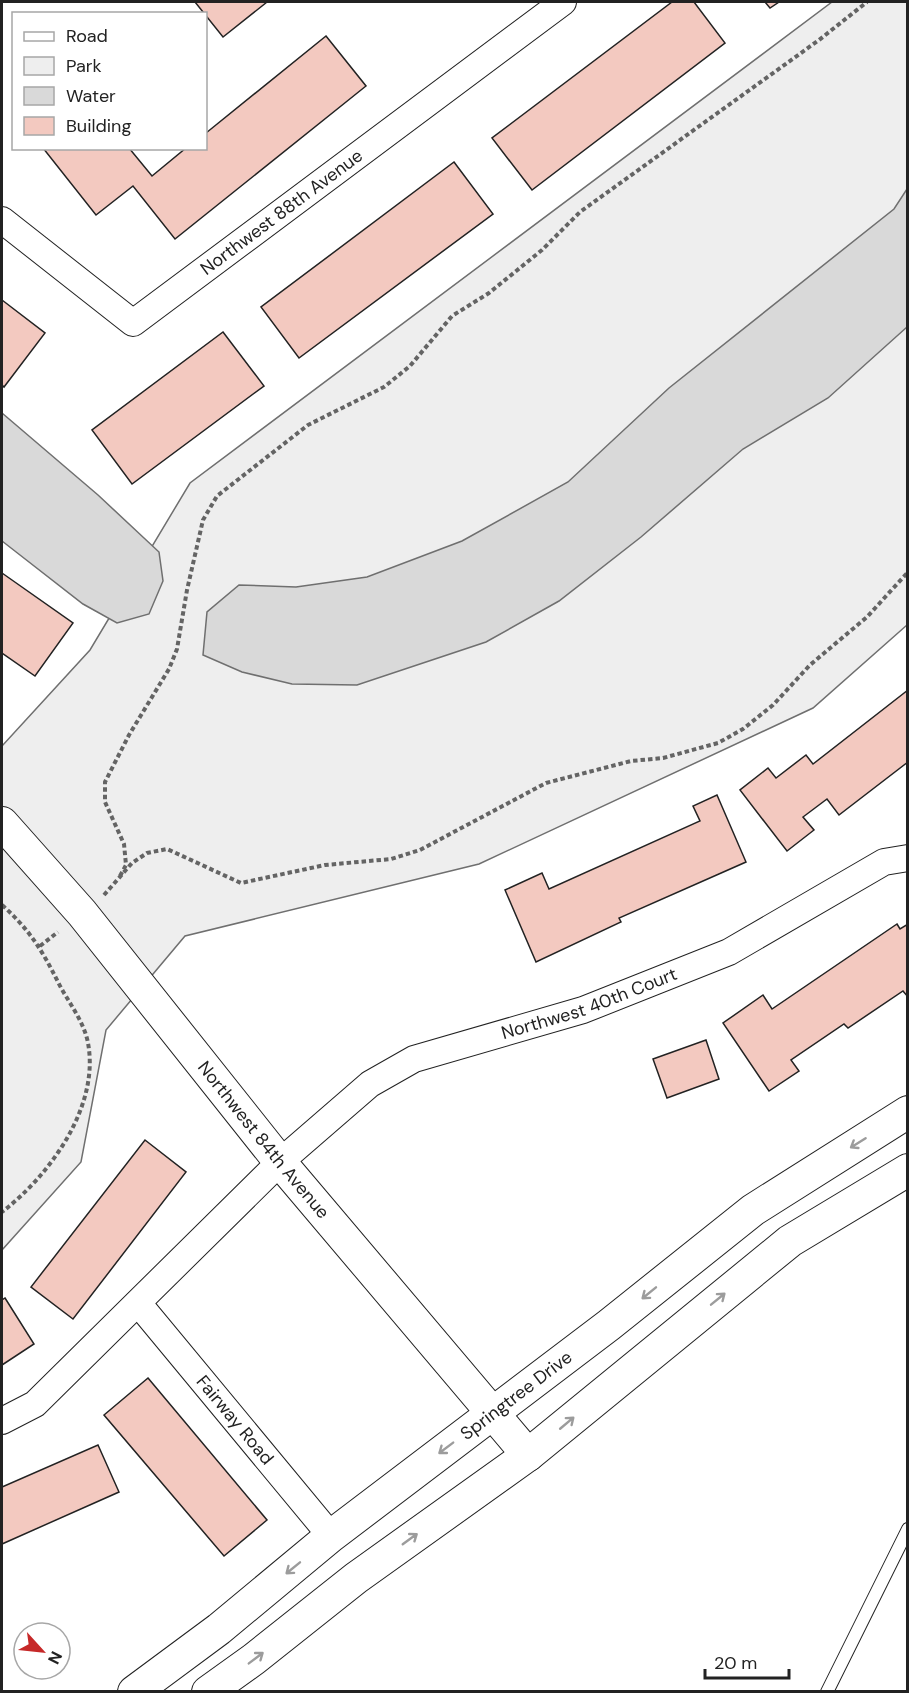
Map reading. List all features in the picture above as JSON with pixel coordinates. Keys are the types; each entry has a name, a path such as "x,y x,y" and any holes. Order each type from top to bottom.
{"street":[{"name":"Northwest 88th Avenue","path":"2,220 133,323 551,5"},
{"name":"Northwest 84th Avenue","path":"2,823 82,913 280,1162 528,1455"},
{"name":"Northwest 40th Court","path":"280,1162 370,1084 414,1059 584,1010 729,952 884,862 908,858"},
{"name":"Springtree Drive","path":"134,1692 219,1629 331,1536 753,1210 908,1112"},
{"path":"2,1421 35,1404 280,1162"},
{"path":"208,1692 255,1659 356,1578 528,1455 790,1241 908,1170"},
{"name":"Fairway Road","path":"138,1304 331,1536"}],"lane":[{"path":"827,1692 908,1530"}],"path":[{"path":"120,876 126,865 124,844 105,802 105,782 129,735 169,669 177,649 186,590 203,520 217,496 308,425 384,387 410,366 452,316 489,293 542,250 580,212 819,40 867,2"},
{"path":"101,898 132,863 147,853 167,849 241,883 325,865 391,860 420,850 546,783 632,761 663,758 718,742 743,729 773,705 810,665 867,617 908,572"},
{"path":"2,905 38,942 48,959 83,1026 88,1045 89,1066 82,1104 61,1145 27,1192 2,1212"}],"green space":[{"path":"832,2 907,2 907,625 813,708 479,864 185,936 106,1030 81,1162 2,1250 2,746 90,650 190,483"}],"water":[{"path":"907,189 907,327 828,398 743,449 641,537 559,601 486,642 357,685 292,684 242,672 203,655 207,612 239,585 296,587 367,577 462,541 568,482 669,388 894,209"},
{"path":"2,413 98,495 159,552 163,581 149,614 117,623 83,604 2,541"}],"building":[{"path":"195,2 267,2 223,37 207,17 207,12 203,12"},
{"path":"672,2 694,2 725,43 532,190 492,138"},
{"path":"765,2 779,2 770,8"},
{"path":"326,36 366,86 175,239 133,186 96,215 45,150 131,150 152,176 184,150 207,150 207,132"},
{"path":"454,162 493,214 299,358 261,307"},
{"path":"2,300 45,333 4,387 2,385"},
{"path":"223,332 264,386 132,484 92,430"},
{"path":"2,573 73,623 35,676 2,653"},
{"path":"908,690 908,762 839,815 827,799 803,817 814,830 787,851 740,790 768,768 776,778 806,755 813,764"},
{"path":"717,795 746,862 619,918 621,922 536,962 505,890 542,873 549,889 700,821 693,806"},
{"path":"897,924 900,929 908,924 908,997 903,991 848,1028 844,1024 791,1060 799,1071 769,1091 723,1023 763,995 772,1009"},
{"path":"706,1040 719,1079 667,1098 653,1059"},
{"path":"145,1140 186,1172 73,1319 31,1287"},
{"path":"5,1298 34,1344 2,1365 2,1300"},
{"path":"148,1378 267,1520 224,1556 104,1415"},
{"path":"98,1445 119,1492 2,1544 2,1487"}]}
